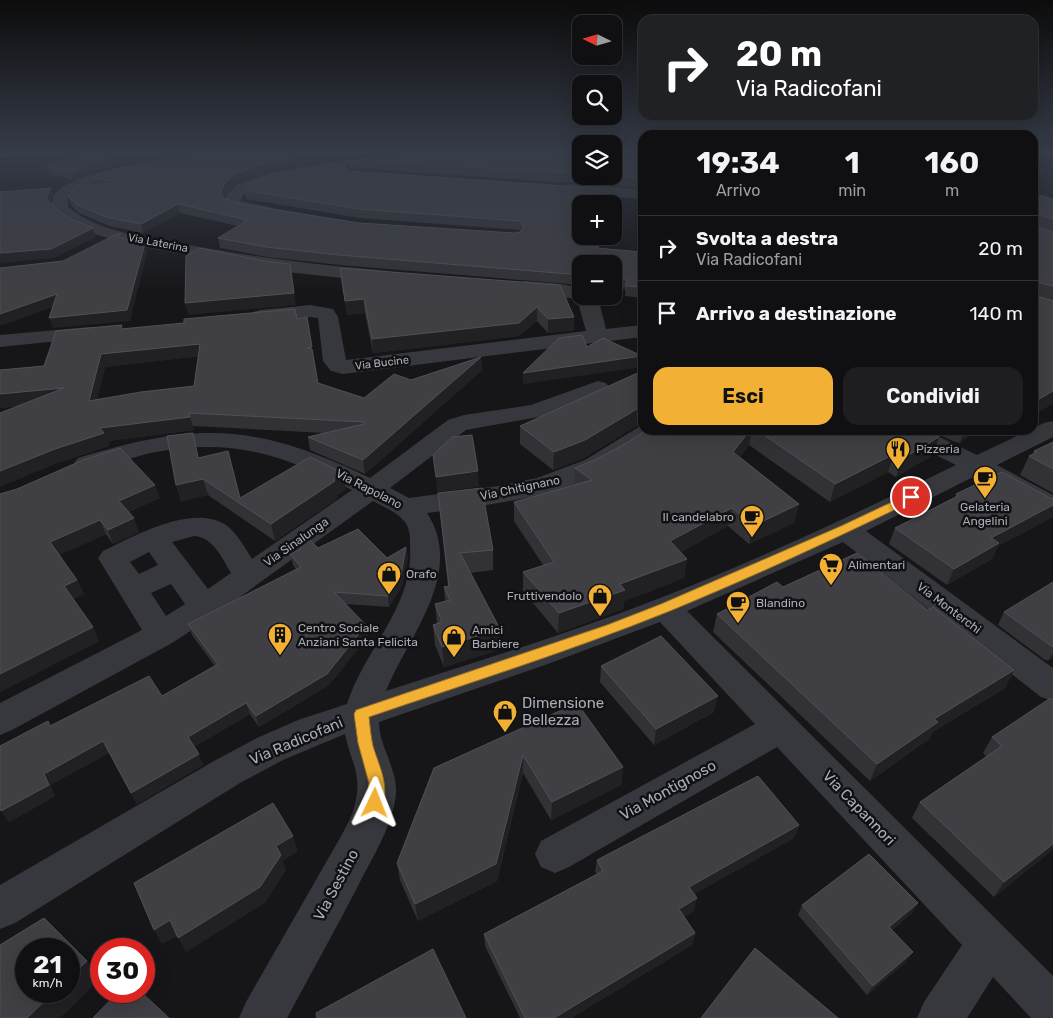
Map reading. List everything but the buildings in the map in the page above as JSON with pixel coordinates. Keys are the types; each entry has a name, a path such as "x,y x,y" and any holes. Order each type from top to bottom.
{"street":[{"name":"Via Laterina","path":"61,199 59,200 60,209 72,219 93,229 117,235 268,265 394,278"},
{"path":"233,199 234,203 280,213"},
{"path":"94,247 117,235"},
{"path":"505,286 572,292"},
{"path":"590,305 598,337 638,332"},
{"name":"Via Bucine","path":"242,318 310,311 324,312 328,317 334,361 336,364 344,367 598,337"},
{"path":"0,342 107,331"},
{"name":"Via Sinalunga","path":"0,720 161,634 204,607 371,490 457,425 464,422 536,411 598,388"},
{"name":"Via Radicofani","path":"0,908 227,772 270,749 302,735 665,608 845,529 1053,428"},
{"name":"Via Chitignano","path":"406,507 495,495 558,481 588,469 644,435"},
{"path":"916,435 1053,506"},
{"name":"Via Rapolano","path":"66,471 138,448 172,442 213,440 252,443 284,451 324,466 406,507 417,516 424,533 425,550 421,579 408,616 375,678 361,714"},
{"path":"161,634 113,558 155,539 189,527 209,528 216,531 248,576"},
{"name":"Via Monterchi","path":"845,529 1053,687"},
{"path":"155,539 204,607"},
{"path":"132,590 176,569"},
{"name":"Via Capannori","path":"665,608 1053,1008"},
{"name":"Via Sestino","path":"262,1018 346,866 368,824 375,803 377,783 365,743 361,714"},
{"name":"Via Montignoso","path":"556,854 781,727"},
{"path":"940,1018 989,944"}],"place":[{"name":"Pizzeria","path":"898,470"},
{"name":"Gelateria Angelini","path":"985,499"},
{"name":"Il candelabro","path":"752,538"},
{"name":"Alimentari","path":"831,586"},
{"name":"Orafo","path":"389,595"},
{"name":"Fruttivendolo","path":"600,617"},
{"name":"Blandino","path":"738,624"},
{"name":"Centro Sociale Anziani Santa Felicita","path":"280,656"},
{"name":"Amici Barbiere","path":"454,658"},
{"name":"Dimensione Bellezza","path":"505,733"}],"route":[{"path":"375,803 377,792 376,774 365,743 361,714 665,608 845,529 911,497"}]}
